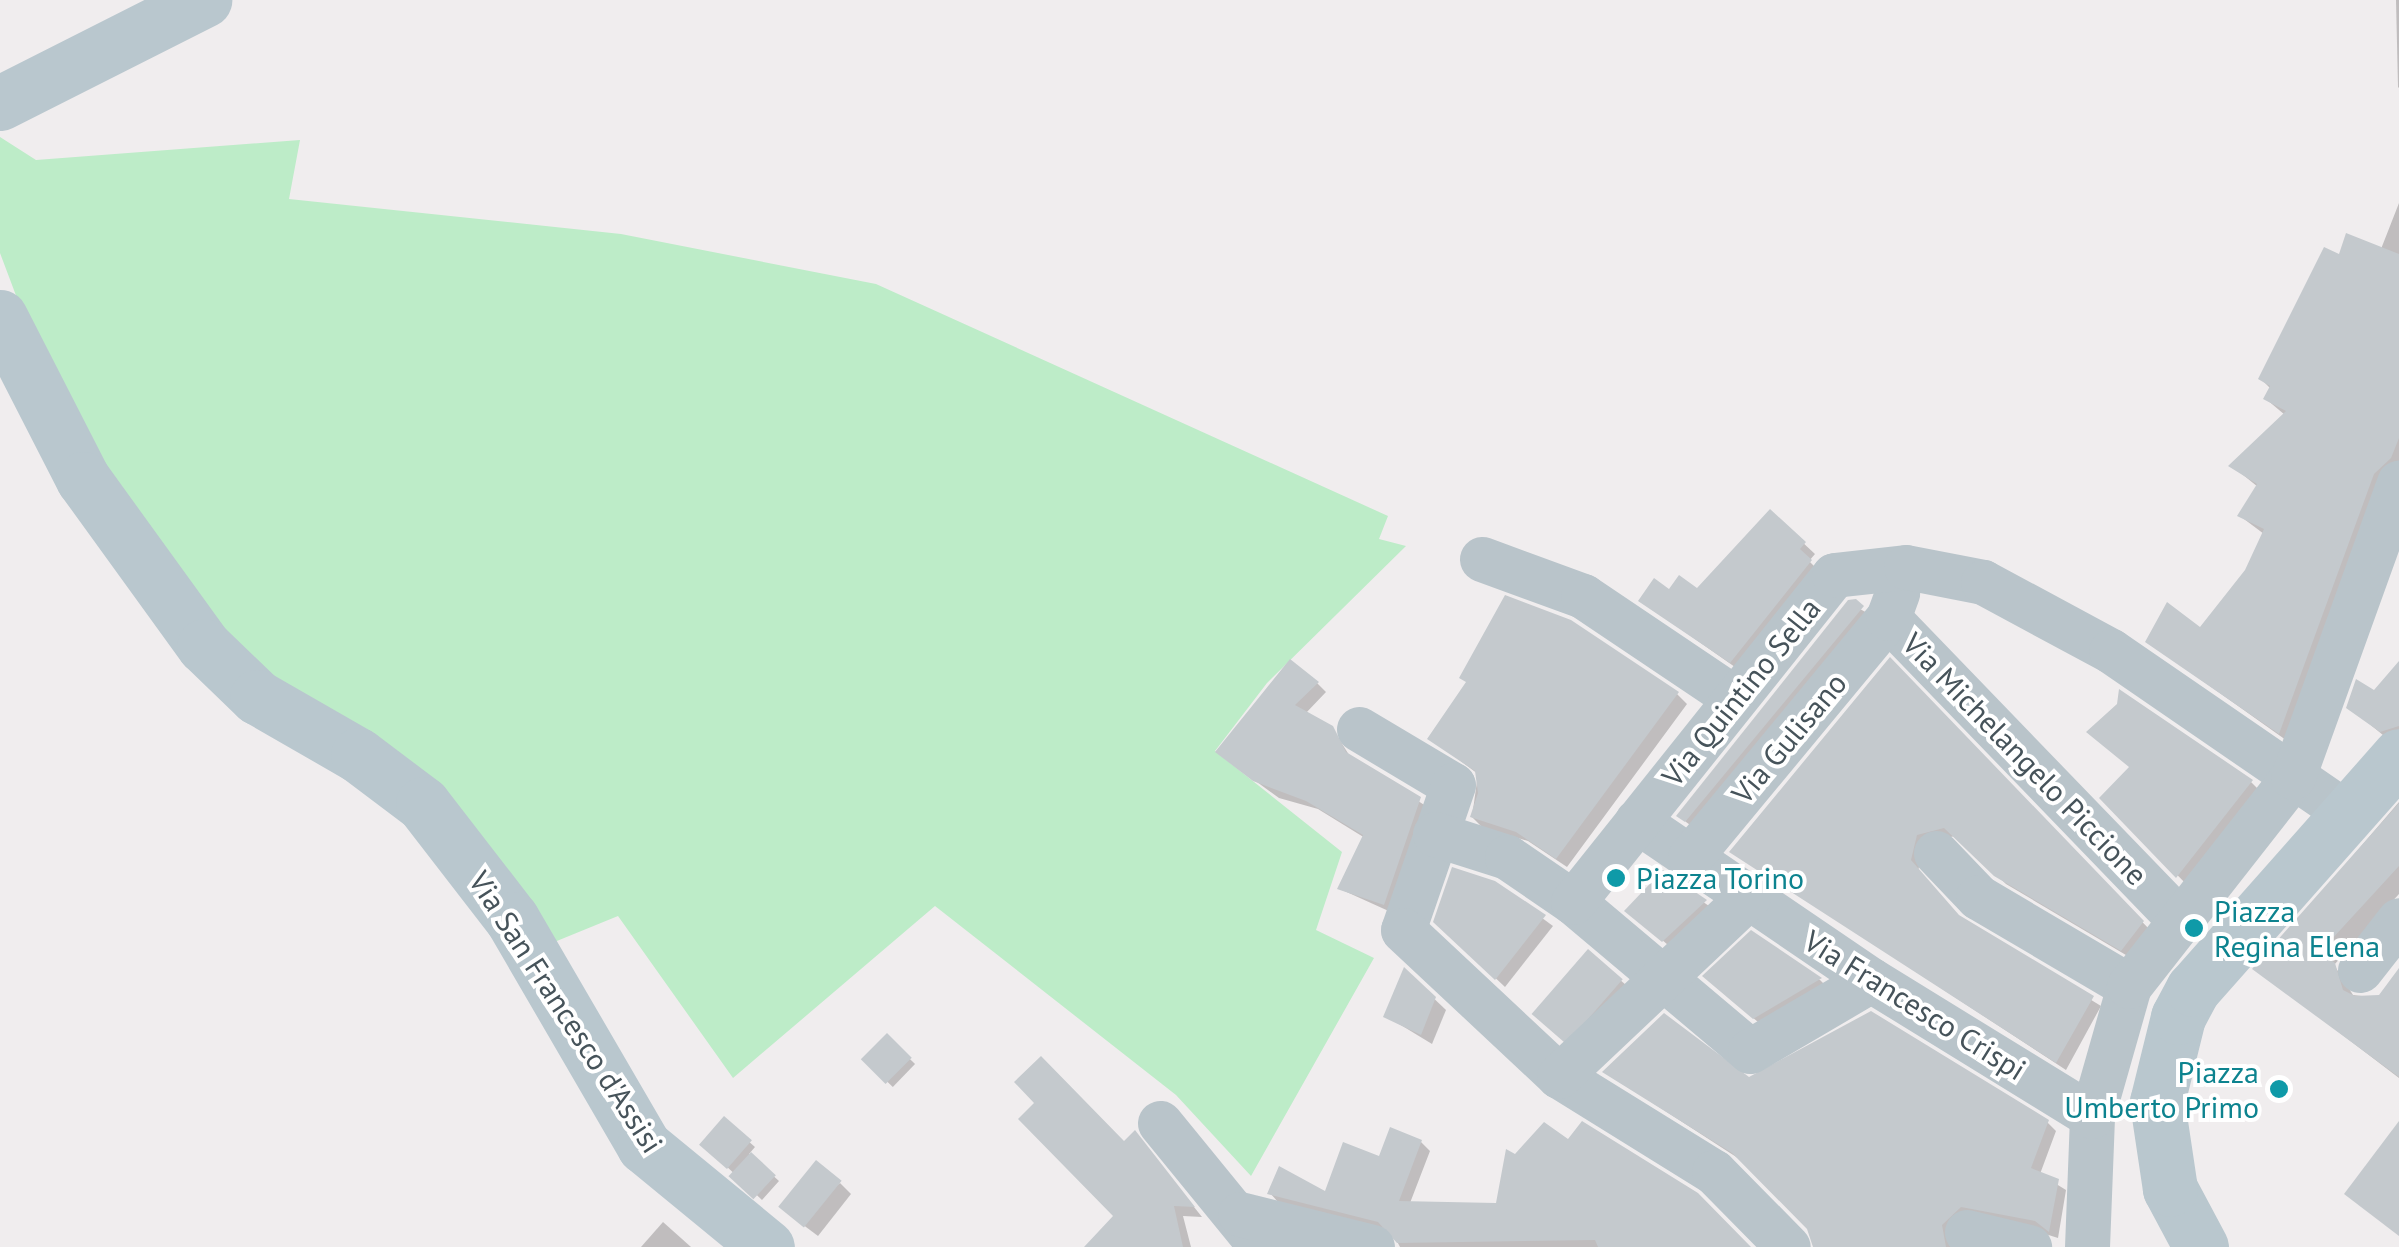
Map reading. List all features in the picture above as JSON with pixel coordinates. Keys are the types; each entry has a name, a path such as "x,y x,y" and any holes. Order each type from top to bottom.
{"street":[{"path":"0,103 204,0"},
{"name":"Via San Francesco d'Assisi","path":"0,317 83,479 204,646 257,697 358,755 423,804 496,894 644,1146 766,1247"},
{"path":"2088,1226 2092,1116 2118,979 2279,768 2327,686 2399,483"},
{"path":"1482,559 1583,596 1735,698"},
{"path":"1888,618 1906,567"},
{"name":"Via Quintino Sella","path":"1580,909 1641,816 1834,575 1906,567 1982,582 2112,651 2350,816"},
{"name":"Via Gulisano","path":"1685,854 1888,618"},
{"name":"Via Michelangelo Piccione","path":"1888,618 2169,908"},
{"path":"1358,729 1453,785 1403,930 1560,1076 1714,1172 1788,1247"},
{"path":"2201,1247 2170,1189 2157,1102 2178,1017 2193,989 2350,816 2399,756"},
{"name":"Via Francesco Crispi","path":"1641,816 1685,854 1872,980 2092,1116"},
{"path":"1435,834 1507,858 1580,909 1662,982 1750,1051 1872,980"},
{"path":"1936,853 1978,898 2118,979"},
{"path":"1560,1076 1748,897"},
{"path":"2360,970 2399,920"},
{"path":"1160,1123 1250,1230 1372,1247"},
{"path":"1968,1232 2029,1247"}],"green space":[{"path":"0,137 36,160 300,140 289,199 621,234 876,284 1388,516 1379,539 1406,546 1267,683 1215,751 1342,852 1316,930 1374,958 1251,1176 1176,1095 935,906 733,1078 618,916 547,945 239,660 107,474 35,346 0,253"}],"building":[{"path":"2346,233 2399,254 2399,438 2391,458 2374,474 2279,734 2145,642 2167,602 2200,627 2245,570 2264,529 2237,516 2257,484 2228,466 2286,411 2263,399 2270,386 2258,379 2324,247 2339,254"},
{"path":"1770,509 1806,542 1800,549 1812,560 1730,663 1638,601 1654,578 1669,589 1679,575 1697,588"},
{"path":"1505,595 1571,620 1679,692 1556,859 1516,832 1470,817 1478,793 1475,771 1427,739 1466,682 1459,678"},
{"path":"1856,599 1864,606 1685,822 1676,816 1848,600"},
{"path":"1890,657 2144,921 2121,951 1994,876 1944,828 1917,835 1911,860 1959,915 2094,996 2056,1063 1729,852"},
{"path":"1290,659 1319,682 1295,705 1333,726 1346,752 1421,797 1384,905 1337,889 1363,835 1306,801 1253,781 1215,752"},
{"path":"2399,661 2399,726 2380,732 2346,708 2356,679 2374,690"},
{"path":"2119,689 2253,780 2176,878 2099,798 2129,767 2086,732 2117,704"},
{"path":"2399,803 2399,866 2320,952 2335,963 2343,990 2355,996 2379,995 2399,968 2399,1077 2252,969"},
{"path":"1452,867 1495,881 1546,915 1495,980 1433,922"},
{"path":"1663,870 1707,900 1662,942 1624,911"},
{"path":"1751,930 1822,978 1753,1019 1702,976"},
{"path":"1588,949 1623,979 1566,1044 1532,1014"},
{"path":"1404,967 1436,997 1421,1035 1383,1017"},
{"path":"1871,1011 2049,1120 2031,1168 2059,1179 2049,1232 2035,1221 1961,1207 1942,1225 1946,1247 1813,1247 1807,1229 1732,1153 1602,1072 1664,1013 1749,1077"},
{"path":"887,1033 912,1058 886,1084 861,1059"},
{"path":"1041,1056 1124,1141 1135,1130 1195,1207 1174,1206 1183,1247 1084,1247 1113,1216 1018,1119 1034,1103 1014,1082"},
{"path":"724,1116 752,1140 727,1169 699,1145"},
{"path":"1582,1121 1698,1193 1751,1247 1598,1247 1595,1240 1397,1243 1378,1222 1267,1194 1279,1166 1325,1191 1343,1142 1379,1156 1390,1127 1422,1140 1399,1201 1496,1203 1506,1149 1515,1154 1544,1122 1568,1139"},
{"path":"2399,1121 2399,1236 2344,1194"},
{"path":"751,1152 776,1175 753,1199 728,1176"},
{"path":"816,1160 842,1181 804,1227 778,1207"}],"place":[{"name":"Piazza Torino","path":"1616,878"},
{"name":"Piazza Regina Elena","path":"2194,928"},
{"name":"Piazza Umberto Primo","path":"2279,1089"}]}
